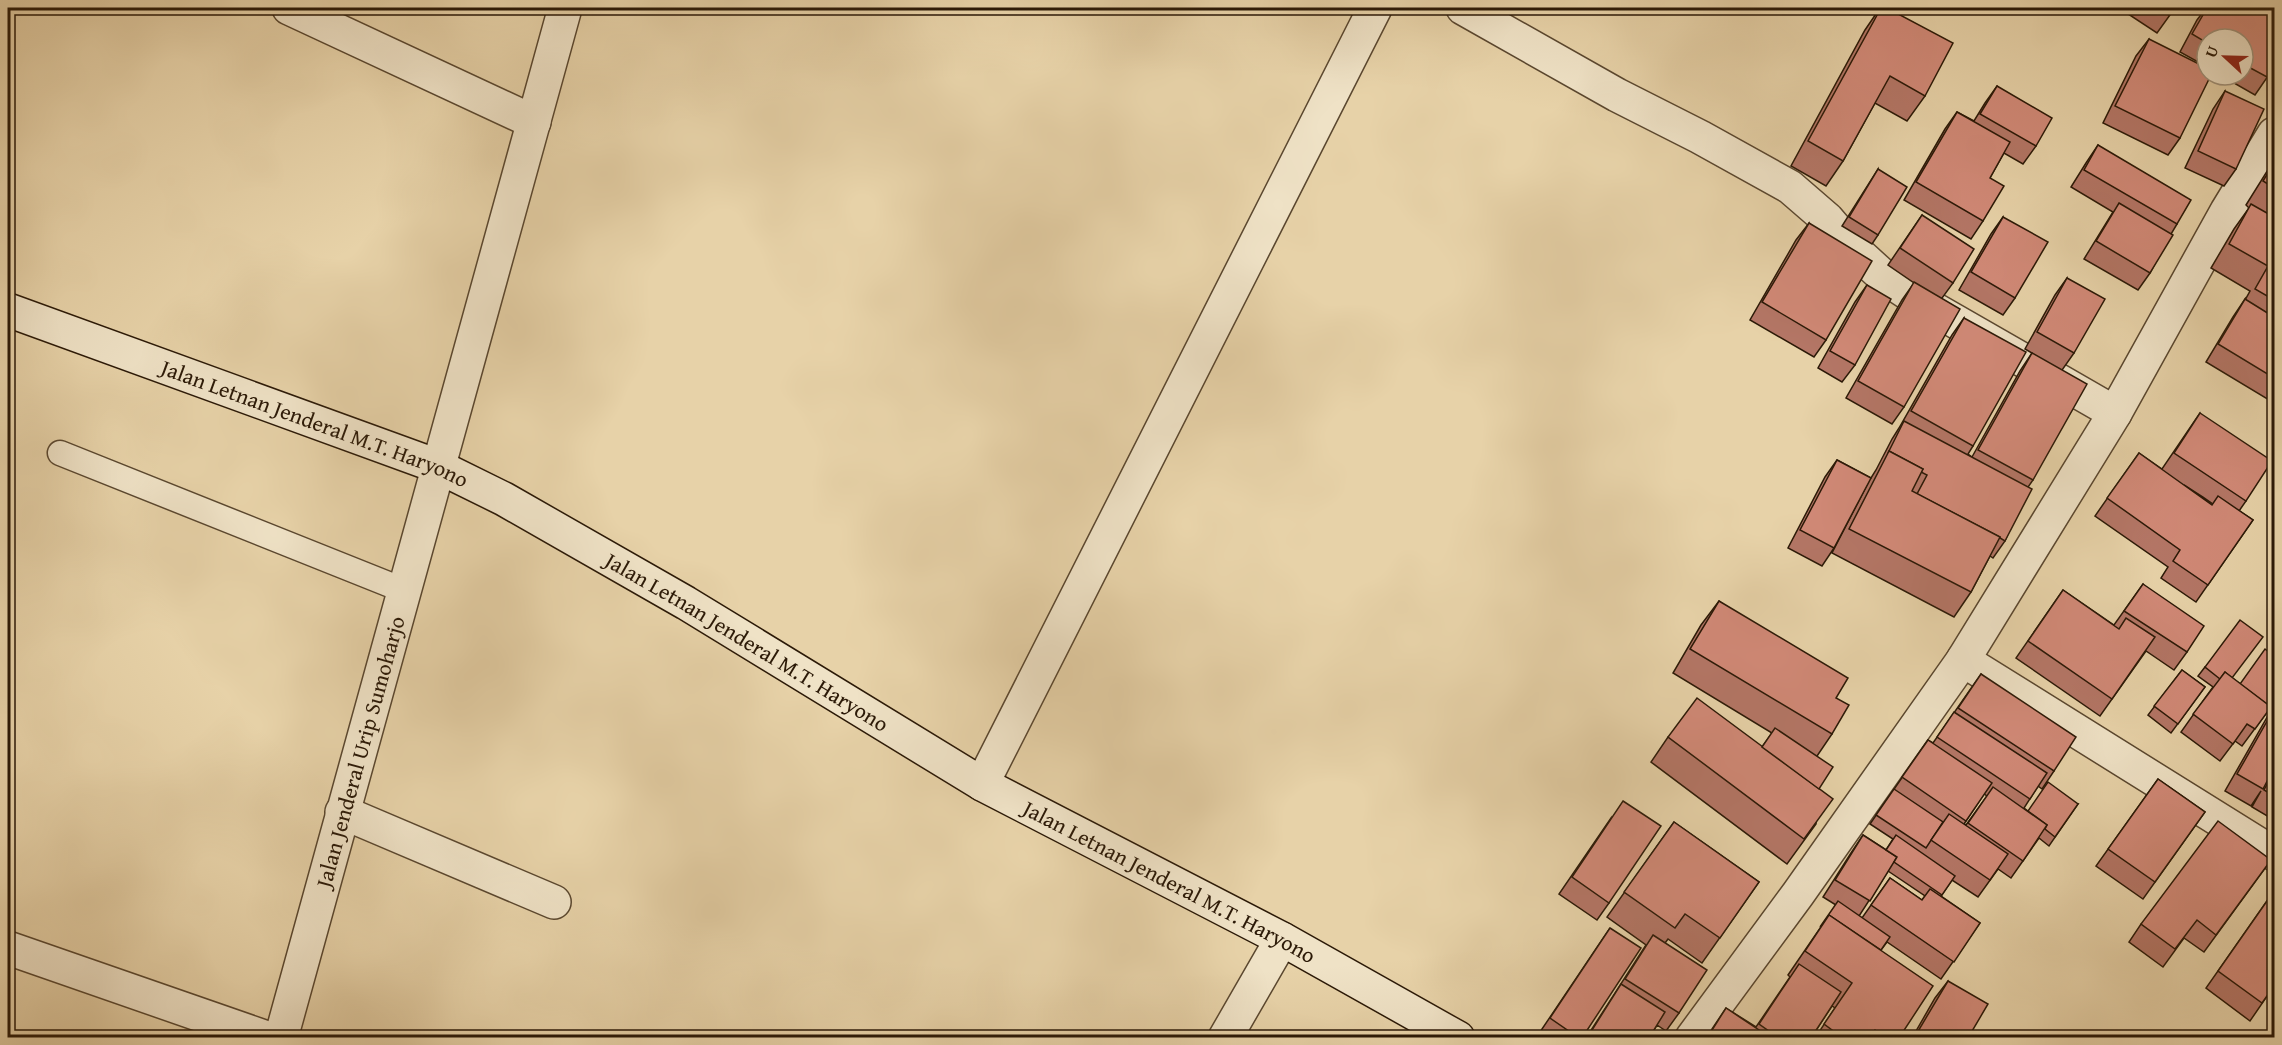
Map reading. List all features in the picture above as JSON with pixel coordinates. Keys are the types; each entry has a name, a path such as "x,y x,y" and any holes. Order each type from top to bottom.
{"street":[{"path":"289,8 534,122"},
{"name":"Jalan Jenderal Urip Sumoharjo","path":"281,1038 565,8"},
{"path":"982,783 1375,8"},
{"path":"1463,8 1617,95 1700,137 1790,188 1827,219 1851,248 1885,278 2115,413"},
{"path":"1692,1038 1963,660 2115,413 2227,211 2274,134"},
{"path":"2227,211 2256,229"},
{"name":"Jalan Letnan Jenderal M.T. Haryono","path":"8,310 437,466 504,499 686,603 982,783 1282,939 1458,1038"},
{"path":"1963,660 2274,854"},
{"path":"342,812 554,902"},
{"path":"1225,1038 1282,939"},
{"path":"8,948 267,1038"}],"lane":[{"path":"60,453 403,590"}],"building":[{"path":"1881,8 1887,8 1953,43 1925,96 1890,76 1843,161 1808,141"},
{"path":"2157,8 2175,8 2169,15"},
{"path":"2207,8 2217,8 2226,13 2228,8 2274,8 2274,64 2267,77 2255,70 2255,27 2196,27"},
{"path":"2149,39 2195,62 2195,87 2205,87 2180,138 2115,106"},
{"path":"1997,86 2052,118 2036,146 1980,114"},
{"path":"2225,91 2264,109 2236,169 2198,151"},
{"path":"1957,112 2010,142 1990,178 2004,186 1983,221 1916,182"},
{"path":"2098,145 2191,200 2177,224 2084,170"},
{"path":"2274,163 2274,188 2263,181"},
{"path":"1878,169 1907,187 1878,235 1849,217"},
{"path":"2119,203 2173,235 2150,273 2096,241"},
{"path":"2251,204 2274,217 2274,300 2255,289 2268,266 2229,244"},
{"path":"1922,215 1974,249 1953,283 1900,248"},
{"path":"2003,217 2048,242 2015,298 1971,272"},
{"path":"1809,223 1872,261 1826,340 1762,302"},
{"path":"2067,278 2105,299 2074,353 2037,332"},
{"path":"1914,282 1960,309 1904,407 1858,381"},
{"path":"1867,285 1891,299 1855,365 1830,351"},
{"path":"2245,299 2274,317 2274,378 2218,344"},
{"path":"1964,318 2026,352 1973,446 1911,411"},
{"path":"2032,353 2087,384 2033,480 1978,450"},
{"path":"2200,413 2272,461 2246,501 2174,453"},
{"path":"1904,421 2032,489 2005,541 1917,494 1927,475 1921,472 1923,469 1889,451"},
{"path":"1889,451 1923,469 1912,491 2000,537 1971,592 1849,529"},
{"path":"2139,453 2212,505 2218,496 2253,520 2208,585 2173,561 2180,550 2107,498"},
{"path":"1837,460 1871,478 1834,548 1800,530"},
{"path":"2143,584 2204,626 2187,652 2124,611"},
{"path":"2063,590 2119,629 2126,618 2155,637 2112,699 2028,641"},
{"path":"1719,601 1848,678 1836,698 1849,705 1832,734 1690,649"},
{"path":"2240,620 2263,637 2232,678 2225,672 2220,679 2205,667"},
{"path":"2265,649 2274,656 2274,695 2268,705 2240,684"},
{"path":"2182,670 2205,687 2178,724 2154,706"},
{"path":"2225,672 2271,707 2255,729 2247,724 2233,744 2193,714"},
{"path":"1981,674 2076,737 2054,771 1958,708"},
{"path":"1697,698 1833,799 1804,839 1668,737"},
{"path":"2274,709 2274,768 2263,789 2237,774"},
{"path":"1954,712 2047,773 2030,799 1937,737"},
{"path":"1775,728 1833,767 1819,789 1762,747"},
{"path":"1928,740 1992,783 1966,821 1902,777"},
{"path":"2274,771 2274,796 2264,790"},
{"path":"2158,779 2205,812 2155,882 2108,849"},
{"path":"2048,782 2078,804 2055,837 2045,829 2047,825 2028,811"},
{"path":"1993,787 2047,825 2023,861 1968,823"},
{"path":"1894,789 1943,822 1926,848 1876,815"},
{"path":"1623,801 1661,826 1609,903 1572,877"},
{"path":"1949,814 2008,854 1990,880 1931,840"},
{"path":"2218,821 2271,860 2216,935 2197,920 2175,949 2141,924"},
{"path":"1674,822 1759,882 1720,938 1685,914 1675,928 1624,892"},
{"path":"1863,835 1897,857 1870,901 1835,880"},
{"path":"1896,835 1955,876 1942,895 1894,862 1897,857 1886,850"},
{"path":"1890,878 1922,900 1930,889 1980,923 1954,962 1871,905"},
{"path":"2274,891 2274,986 2262,1003 2218,971"},
{"path":"1838,901 1890,937 1881,950 1829,915 1820,927"},
{"path":"1829,915 1933,986 1899,1038 1886,1038 1875,1030 1869,1038 1843,1038 1824,1024 1852,983 1805,951"},
{"path":"1610,928 1641,948 1582,1038 1579,1038 1550,1018"},
{"path":"1653,935 1707,970 1679,1013 1625,979"},
{"path":"1799,964 1841,992 1811,1038 1779,1038 1759,1024"},
{"path":"1948,981 1988,1004 1968,1038 1914,1038"},
{"path":"1621,984 1665,1012 1649,1038 1587,1038"},
{"path":"1726,1008 1771,1038 1707,1038"}]}
